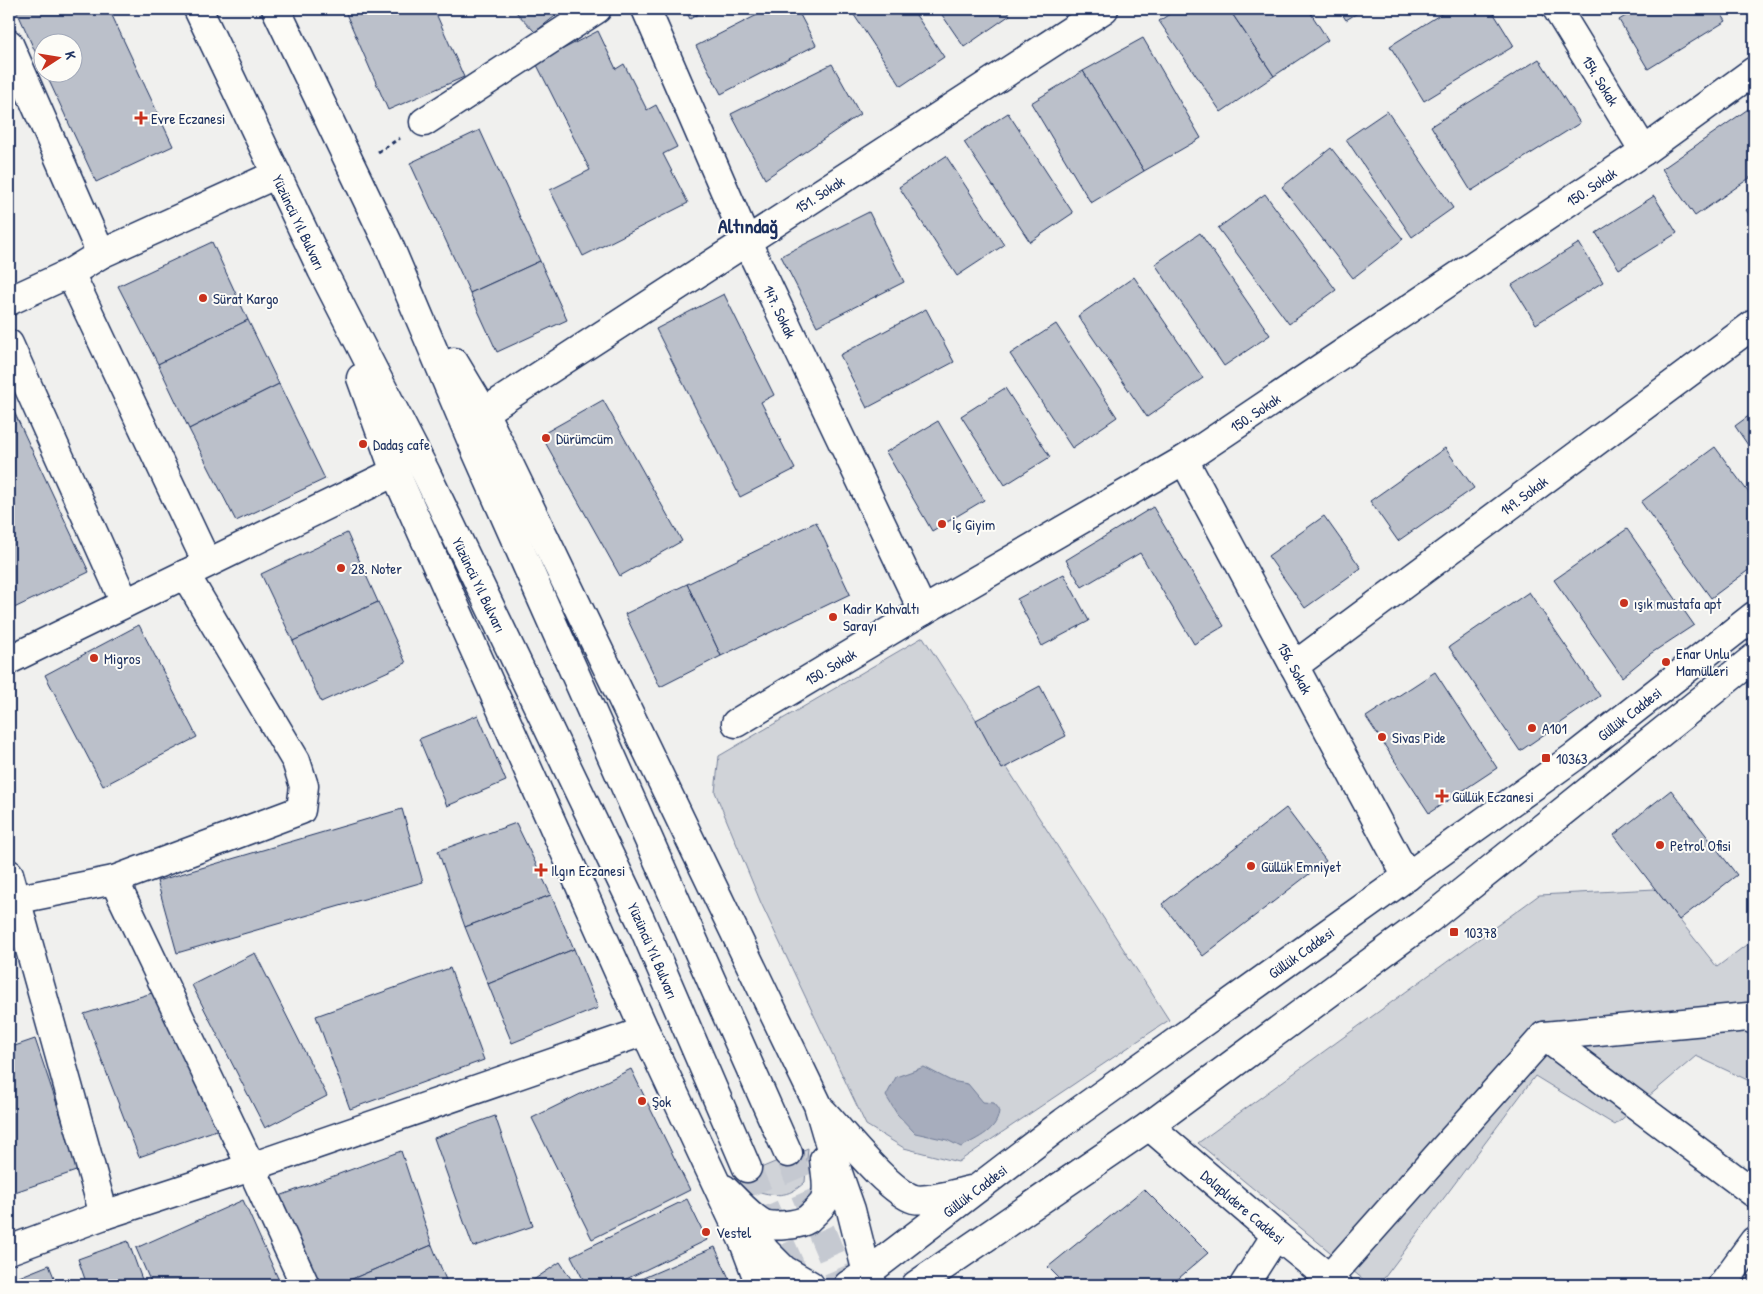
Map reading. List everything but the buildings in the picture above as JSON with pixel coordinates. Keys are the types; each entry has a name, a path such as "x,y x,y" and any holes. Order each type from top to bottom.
{"street":[{"name":"Yüzüncü Yıl Bulvarı","path":"198,9 322,270 426,473 635,910 747,1168"},
{"path":"276,9 410,288 484,412 818,1105 838,1174 851,1210 863,1281"},
{"path":"424,122 597,9"},
{"name":"147. Sokak","path":"646,9 747,242 923,611"},
{"name":"151. Sokak","path":"484,412 1104,9"},
{"name":"154. Sokak","path":"1557,9 1644,151"},
{"path":"9,44 101,254"},
{"name":"150. Sokak","path":"736,723 923,611 1184,460 1644,151 1754,72"},
{"path":"9,301 70,273 101,254 277,174"},
{"path":"388,242 488,478 788,1153"},
{"path":"322,270 395,472 645,1031 745,1245 760,1285"},
{"path":"70,273 196,568 296,761 304,786 301,810 114,880 11,891 104,1215"},
{"name":"149. Sokak","path":"1294,666 1754,324"},
{"path":"9,344 125,603"},
{"name":"156. Sokak","path":"1184,460 1407,877"},
{"path":"9,660 395,472"},
{"name":"Güllük Caddesi","path":"863,1281 1064,1122 1574,757 1754,616"},
{"path":"922,1283 1149,1126 1429,919 1754,658"},
{"path":"114,880 305,1285"},
{"path":"1334,1282 1544,1036 1748,1017 1754,1020"},
{"path":"9,1250 104,1215 251,1167 645,1031"},
{"path":"1544,1036 1754,1193"},
{"path":"712,1176 749,1213 764,1224 781,1225 797,1223 808,1219 824,1201 827,1186 818,1105"},
{"path":"818,1105 884,1178 899,1191 915,1199 942,1197 980,1188"},
{"name":"Dolaplıdere Caddesi","path":"1149,1126 1334,1282"},
{"path":"726,1207 744,1224 767,1253 784,1270 810,1285"},
{"path":"1244,1285 1276,1235"},
{"path":"1722,1285 1754,1241"}],"path":[{"path":"352,168 424,122"}],"shaded area":[{"path":"923,637 1169,1020 958,1162 904,1148 866,1125 761,903 715,792 719,756"},
{"path":"1655,889 1717,967 1754,939 1754,1083 1696,1056 1615,1125 1535,1076 1379,1285 1370,1285 1198,1143 1539,895"},
{"path":"808,1148 805,1182 786,1194 774,1195 752,1190 742,1176"}],"water":[{"path":"924,1067 951,1081 968,1084 983,1102 994,1103 999,1109 998,1116 991,1128 980,1137 961,1147 947,1140 915,1133 897,1114 886,1096 896,1077"}],"tunnel":[{"path":"788,1153 844,1285"},
{"path":"747,1168 799,1285"}],"place":[{"name":"Evre Eczanesi","path":"141,118"},
{"name":"Sürat Kargo","path":"203,298"},
{"name":"Dürümcüm","path":"546,438"},
{"name":"Dadaş cafe","path":"363,444"},
{"name":"İç Giyim","path":"942,524"},
{"name":"28. Noter","path":"341,568"},
{"name":"ışık mustafa apt","path":"1624,603"},
{"name":"Kadir Kahvaltı Sarayı","path":"833,617"},
{"name":"Migros","path":"94,658"},
{"name":"Enar Unlu Mamülleri","path":"1666,662"},
{"name":"A101","path":"1532,728"},
{"name":"Sivas Pide","path":"1382,737"},
{"name":"10363","path":"1546,758"},
{"name":"Güllük Eczanesi","path":"1442,796"},
{"name":"Petrol Ofisi","path":"1660,845"},
{"name":"Güllük Emniyet","path":"1251,866"},
{"name":"Ilgın Eczanesi","path":"541,870"},
{"name":"10378","path":"1454,932"},
{"name":"Şok","path":"642,1101"},
{"name":"Vestel","path":"706,1232"}],"district":[{"name":"Altındağ","path":"748,225"}]}
